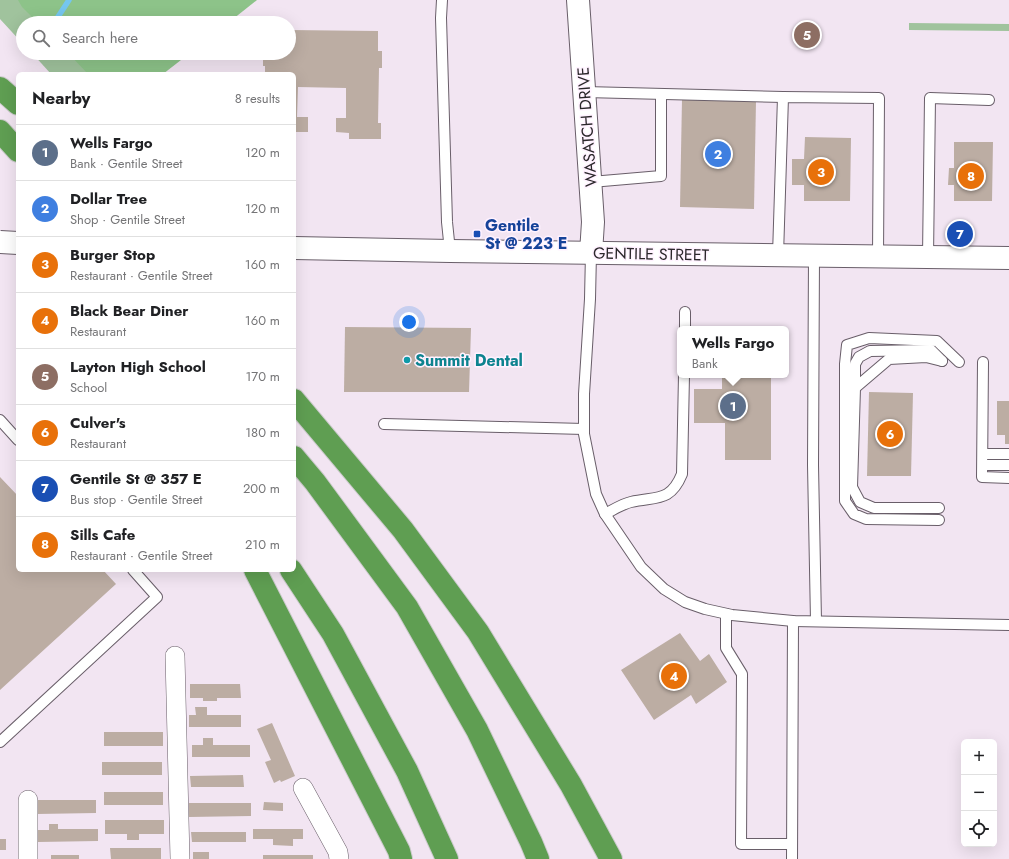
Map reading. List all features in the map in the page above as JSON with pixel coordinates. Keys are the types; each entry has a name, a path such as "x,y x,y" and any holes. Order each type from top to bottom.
{"highway":[{"path":"0,88 16,102"},
{"path":"0,132 16,149"},
{"path":"0,229 16,246"},
{"path":"296,402 403,530 478,632 571,785 611,859"},
{"path":"296,459 315,482 407,607 477,730 538,859"},
{"path":"256,572 402,859"},
{"path":"292,572 333,634 407,771 447,859"}],"main road":[{"name":"WASATCH DRIVE","path":"578,0 591,182 593,222 591,253"},
{"path":"0,242 16,242"},
{"name":"GENTILE STREET","path":"296,248 1009,258"}],"street":[{"path":"176,656 180,859"},
{"path":"303,788 338,852 340,859"},
{"path":"28,800 28,859"}],"lane":[{"path":"442,0 441,26 447,222 450,251"},
{"path":"585,92 879,98 878,256"},
{"path":"591,182 661,176 661,94"},
{"path":"778,255 783,97"},
{"path":"928,257 930,98 989,100"},
{"path":"591,253 590,299 584,394 584,434 596,494 605,514 641,567 664,589 685,602 705,609 726,614 793,621 1009,625"},
{"path":"814,255 816,621"},
{"path":"685,312 685,326"},
{"path":"939,520 866,519 854,514 845,501 845,364 847,345 869,338 937,340 959,362"},
{"path":"856,388 889,359 926,357 942,361 931,350 870,351 859,357 856,364 852,486 860,502 874,508 939,508"},
{"path":"984,362 982,477 1009,478"},
{"path":"605,514 630,502 658,499 671,492 678,483 682,474 684,378"},
{"path":"0,420 16,438"},
{"path":"384,424 584,429"},
{"path":"982,459 1009,454"},
{"path":"982,459 1009,465"},
{"path":"0,742 157,597 135,572"},
{"path":"726,614 726,648 742,674 741,844 792,844"},
{"path":"792,859 793,621"}],"green space":[{"path":"0,0 32,0 45,16 16,16 16,36 0,19"},
{"path":"18,0 257,0 237,16 31,16 22,7"},
{"path":"909,23 1009,24 1009,31 909,30"},
{"path":"38,60 82,60 92,72 49,72"},
{"path":"75,60 181,60 166,72 86,72"}],"building":[{"path":"296,30 378,31 378,51 382,51 382,68 379,68 378,123 381,123 381,139 349,139 349,133 336,132 336,118 346,118 346,88 298,87 297,117 308,117 308,132 296,132 296,72 265,72 265,66 263,66 263,60 296,60"},
{"path":"682,99 756,101 754,209 680,207"},
{"path":"805,137 851,138 850,201 804,201 804,185 792,185 792,159 804,159"},
{"path":"954,142 993,142 992,201 954,201 954,185 948,185 949,168 954,168"},
{"name":"Summit Dental","path":"345,327 471,328 469,392 344,392"},
{"path":"722,378 771,378 771,460 725,460 725,423 694,423 694,389 722,389"},
{"path":"869,392 913,393 911,476 867,476"},
{"path":"997,401 1009,401 1009,444 1005,444 1005,435 997,435"},
{"path":"0,477 16,494 16,572 105,572 116,584 0,690"},
{"path":"680,633 700,661 709,654 727,682 696,704 691,695 654,720 621,670"},
{"path":"190,684 240,684 241,698 217,698 217,701 203,701 203,698 190,698"},
{"path":"195,707 207,707 207,715 241,715 241,727 189,727 189,715 196,715"},
{"path":"272,723 295,776 281,782 280,780 274,783 265,762 271,760 257,729"},
{"path":"104,732 163,732 163,746 104,746"},
{"path":"203,738 213,738 213,745 250,745 250,757 192,757 192,745 203,745"},
{"path":"102,762 162,762 162,775 102,775"},
{"path":"243,775 244,787 191,787 190,776"},
{"path":"104,792 163,792 163,805 104,805"},
{"path":"37,800 96,800 96,813 37,814"},
{"path":"264,802 283,803 283,811 263,810"},
{"path":"189,803 251,803 251,816 189,817"},
{"path":"105,820 164,820 164,834 139,834 139,840 127,840 127,834 105,834"},
{"path":"49,824 58,824 58,829 98,829 98,841 38,842 38,830 49,830"},
{"path":"253,829 303,829 303,839 293,839 293,846 273,845 273,839 253,839"},
{"path":"191,832 246,832 246,842 192,842"},
{"path":"0,839 6,839 6,850 0,850"},
{"path":"110,848 161,848 161,859 111,859"},
{"path":"193,852 209,852 209,859 193,859"},
{"path":"51,855 79,855 79,859 51,859"},
{"path":"263,855 313,855 313,859 263,859"}],"waterway":[{"path":"59,16 69,0"}],"place":[{"name":"Layton High School","path":"807,35"},
{"name":"Dollar Tree","path":"718,154"},
{"name":"Burger Stop","path":"821,172"},
{"name":"Sills Cafe","path":"971,176"},
{"name":"Gentile St @ 223 E","path":"477,234"},
{"name":"Gentile St @ 357 E","path":"960,234"},
{"name":"Summit Dental","path":"407,360"},
{"name":"Wells Fargo","path":"733,406"},
{"name":"Culver's","path":"890,434"},
{"name":"Black Bear Diner","path":"674,676"}]}
